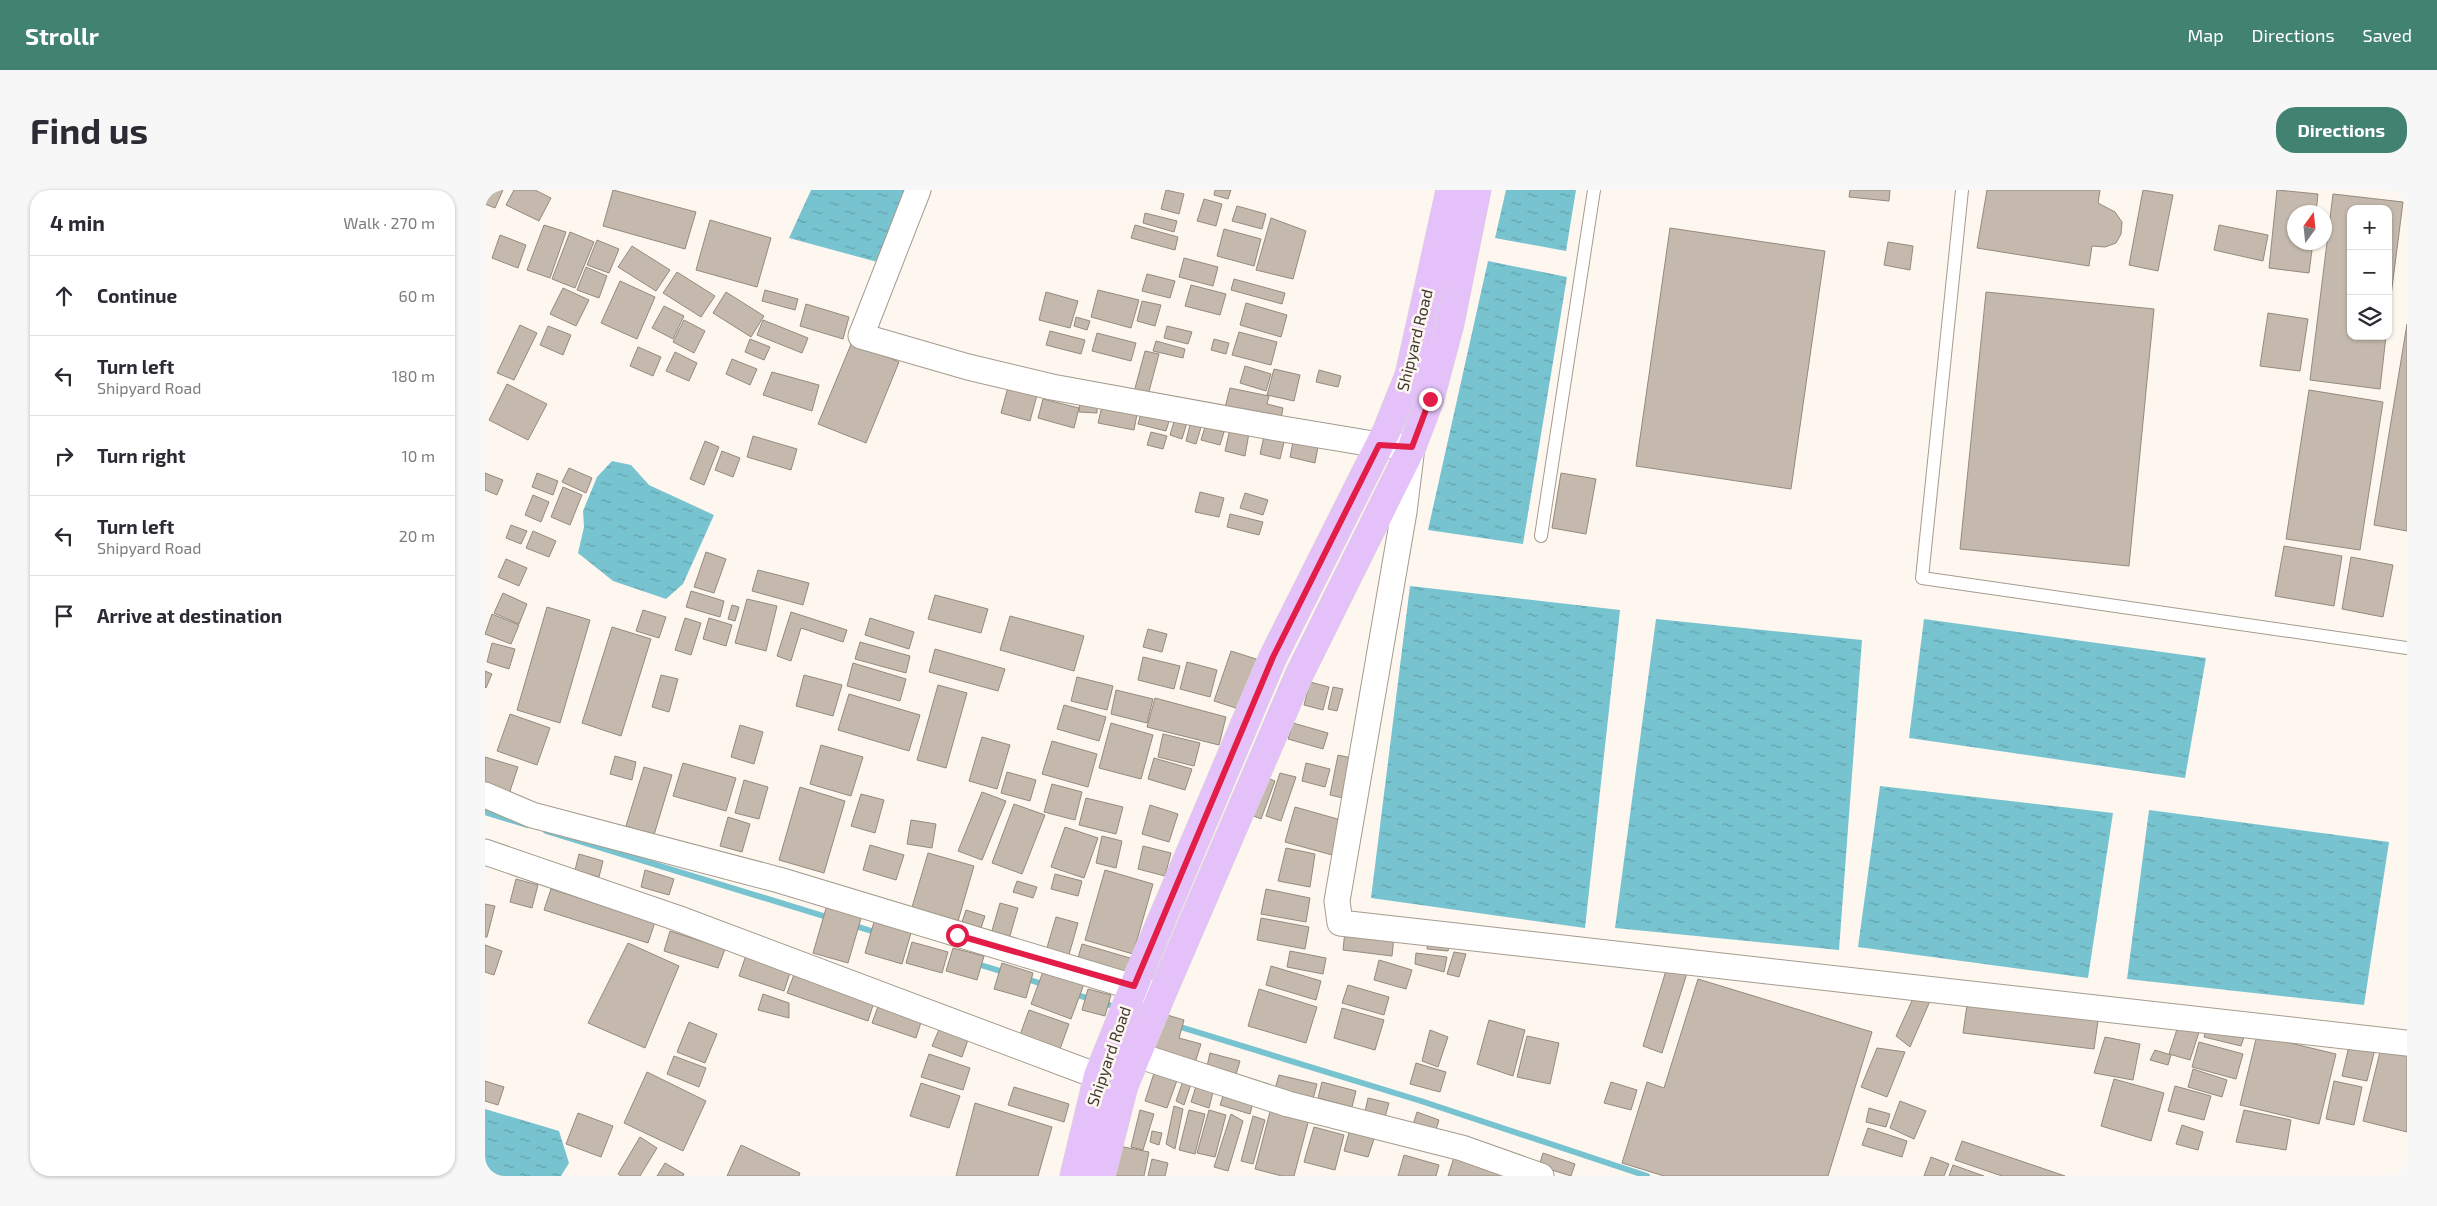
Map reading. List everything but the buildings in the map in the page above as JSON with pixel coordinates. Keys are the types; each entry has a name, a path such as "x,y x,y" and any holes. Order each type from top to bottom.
{"main road":[{"name":"Shipyard Road","path":"1074,1176 1098,1076 1134,986 1273,657 1379,445 1409,375 1450,190"},
{"name":"Shipyard Road","path":"1101,1176 1124,1086 1161,996 1299,675 1412,447 1430,399 1450,324 1477,190"}],"street":[{"path":"918,190 861,336 968,367 1052,387 1379,445 1412,447 1404,512 1337,902 1340,922 2407,1043"},
{"path":"485,795 533,815 779,880 957,935 1134,986 1161,996"},
{"path":"485,852 677,918 1124,1086"},
{"path":"1137,1055 1288,1104 1462,1148 1541,1176"}],"lane":[{"path":"1541,536 1594,190"},
{"path":"1962,190 1922,578 2407,648"}],"water":[{"path":"811,190 908,190 881,263 789,238"},
{"path":"1506,190 1576,190 1566,251 1495,238"},
{"path":"1488,261 1567,277 1523,544 1428,530"},
{"path":"612,461 631,465 649,485 714,515 683,584 666,599 613,581 578,553 584,527 583,511 597,477"},
{"path":"1410,586 1620,610 1585,928 1371,898"},
{"path":"1656,619 1862,640 1839,950 1615,928"},
{"path":"1924,619 2206,658 2185,778 1909,738"},
{"path":"1880,786 2113,813 2088,978 1858,947"},
{"path":"2149,810 2389,842 2364,1005 2127,979"},
{"path":"485,1109 559,1131 569,1163 561,1176 485,1176"}],"waterway":[{"path":"485,812 527,825"},
{"path":"546,831 830,918"},
{"path":"852,925 878,933"},
{"path":"974,963 1007,973"},
{"path":"1024,978 1045,985"},
{"path":"1071,993 1119,1008"},
{"path":"1174,1025 1421,1101 1647,1176"}],"route":[{"path":"957,935 1134,986 1273,657 1379,445 1412,447 1430,399"}]}
